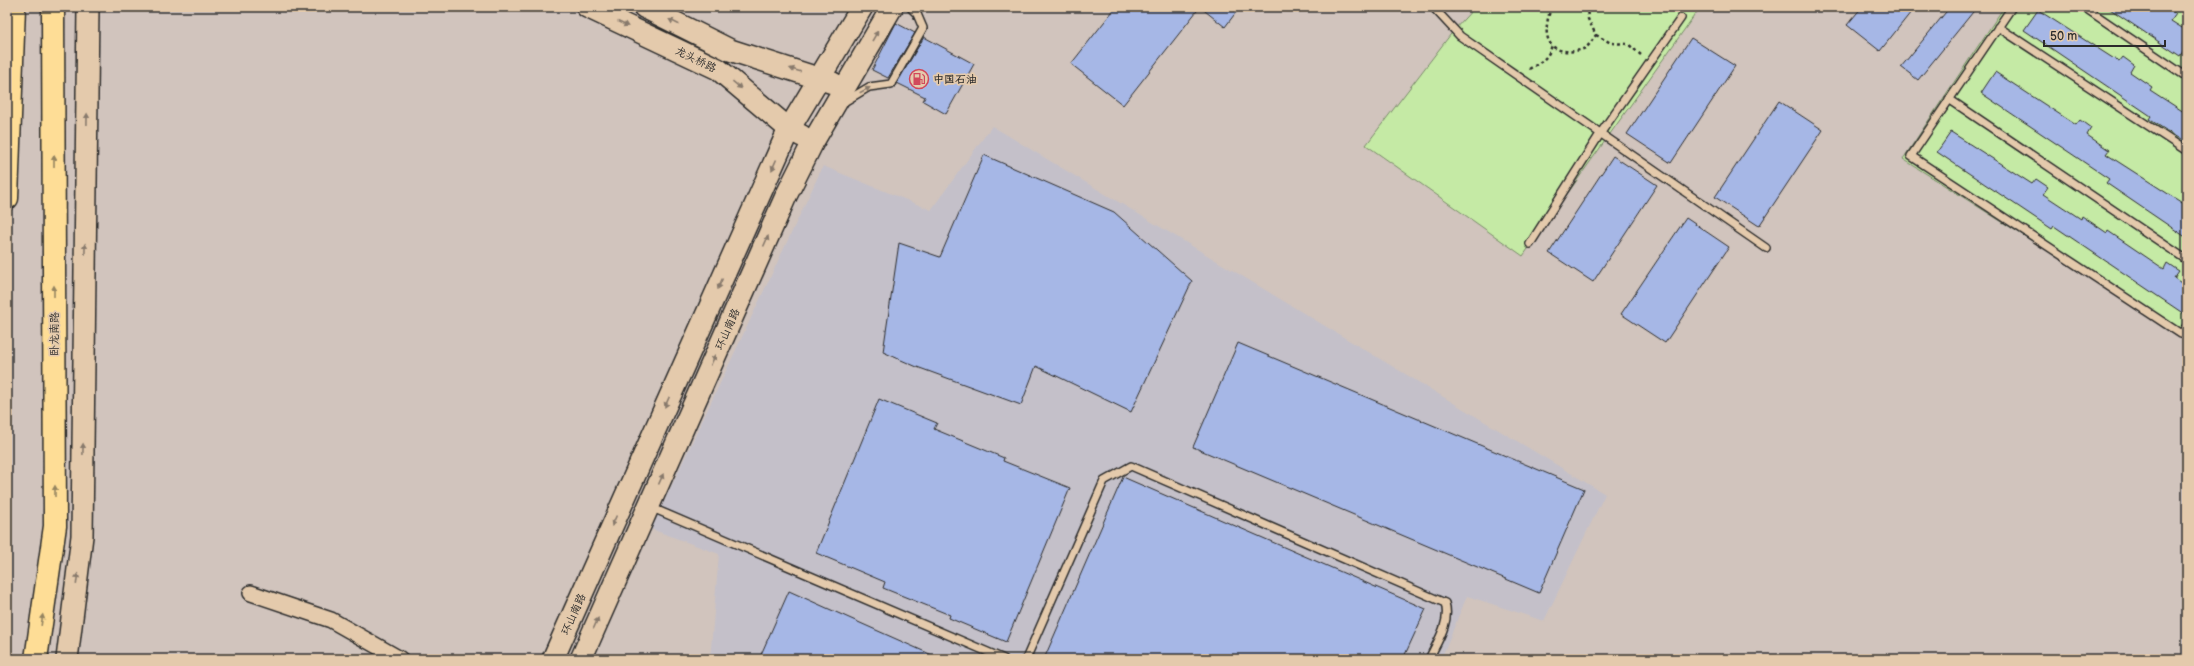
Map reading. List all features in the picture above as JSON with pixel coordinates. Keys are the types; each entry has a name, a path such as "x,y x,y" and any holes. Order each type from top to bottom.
{"highway":[{"path":"7,198 14,7"},
{"name":"卧龙南路","path":"36,659 55,526 53,7"}],"street":[{"path":"67,659 82,536 88,7"},
{"name":"龙头桥路","path":"587,7 718,69 789,129 813,142"},
{"name":"龙头桥路","path":"644,7 730,50 820,77 844,88"},
{"name":"环山南路","path":"553,659 789,129 862,7"},
{"name":"环山南路","path":"581,659 786,196 813,142 892,7"},
{"path":"251,593 331,620 400,659"}],"lane":[{"path":"832,110 869,87 891,84 923,28 917,14 910,7"},
{"path":"1433,7 1460,36 1766,248"},
{"path":"2012,7 1910,156 2181,334 2187,327"},
{"path":"2084,7 2187,77"},
{"path":"1530,244 1600,134 1681,18"},
{"path":"1998,27 2187,151"},
{"path":"1949,99 2187,260"},
{"path":"1026,659 1104,482 1131,466 1445,603 1448,611 1447,620 1429,659"},
{"path":"648,507 1004,659"}],"path":[{"path":"1550,7 1546,30 1549,43 1552,45 1566,52 1583,49 1589,45 1596,35"},
{"path":"1586,7 1588,19 1596,35 1611,43 1628,44 1651,62"},
{"path":"1514,74 1526,71 1544,60 1549,55 1552,45"}],"shaded area":[{"path":"992,126 1605,494 1544,621 1467,596 1441,659 710,659 719,554 651,529 823,166 931,210"}],"green space":[{"path":"1475,7 1697,7 1699,9 1523,256 1366,145 1454,30"},
{"path":"2004,7 2187,7 2187,335 2185,338 1903,159"}],"building":[{"path":"1116,7 1200,7 1123,105 1071,64"},
{"path":"1200,7 1240,7 1225,27"},
{"path":"1862,7 1915,7 1880,51 1847,25"},
{"path":"1950,7 1977,7 1918,80 1901,67"},
{"path":"2107,7 2166,7 2176,14 2171,21 2187,31 2187,45 2180,56"},
{"path":"2038,10 2119,62 2123,57 2134,65 2130,72 2152,87 2150,90 2187,114 2187,144 2149,119 2151,116 2024,30"},
{"path":"896,23 915,33 888,78 872,70"},
{"path":"924,37 974,64 946,114 923,101 925,97 897,83"},
{"path":"1691,38 1735,66 1671,163 1627,134"},
{"path":"1995,72 2076,125 2080,120 2091,128 2087,135 2109,150 2106,154 2187,206 2187,238 2106,183 2109,179 1981,93"},
{"path":"1779,101 1823,130 1759,226 1715,197"},
{"path":"1951,132 2032,184 2036,179 2048,187 2043,194 2081,219 2082,216 2107,233 2108,231 2164,269 2167,263 2179,271 2174,278 2187,287 2187,316 2054,226 2052,229 1937,152"},
{"path":"984,155 1114,212 1192,281 1131,412 1036,366 1021,405 917,367 883,352 899,243 940,257"},
{"path":"1613,156 1657,185 1593,282 1549,253"},
{"path":"1686,218 1729,247 1665,343 1621,314"},
{"path":"1238,343 1584,489 1539,593 1193,447"},
{"path":"879,399 937,423 934,429 1004,458 1003,461 1070,488 1006,642 949,618 950,615 883,588 885,582 816,553"},
{"path":"1123,477 1426,609 1403,659 1044,659"},
{"path":"789,591 849,618 941,659 759,659"}],"place":[{"name":"中国石油","path":"919,79"}]}
